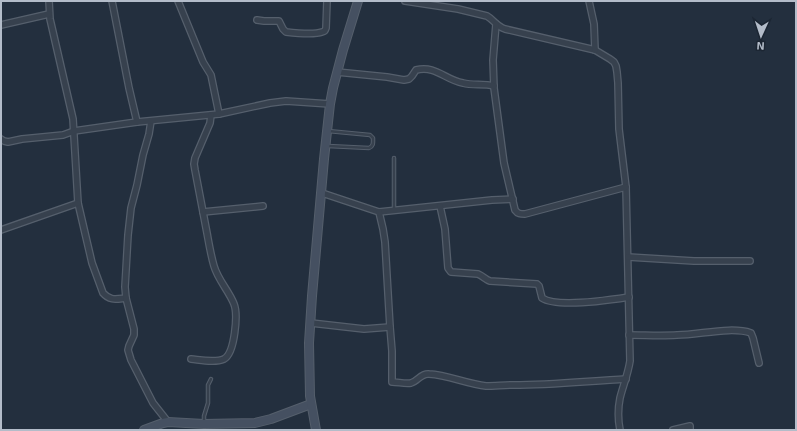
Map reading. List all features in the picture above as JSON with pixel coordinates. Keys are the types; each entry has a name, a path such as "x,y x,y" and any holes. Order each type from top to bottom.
{"street":[{"path":"49,1 50,20 74,124 78,203 92,263 103,293 107,298 126,298"},
{"path":"112,1 137,122"},
{"path":"178,1 203,62 211,75 219,114"},
{"path":"257,20 279,21 286,32 320,33 325,31 326,28 327,1"},
{"path":"316,430 311,404 309,367 310,323 330,104 337,72 358,1"},
{"path":"404,1 458,9 487,16 496,24 505,29 595,50 614,62 617,72 619,129 626,187 629,297 630,362 619,404 620,430"},
{"path":"589,1 595,28 595,50"},
{"path":"1,25 49,14"},
{"path":"496,24 492,60 494,86 504,163 515,210 520,214 525,214 626,187"},
{"path":"337,72 404,80 409,79 416,70 431,69 464,84 483,84 494,86"},
{"path":"1,139 8,142 22,139 63,135 74,131 137,122 219,114 286,101 330,104"},
{"path":"191,359 205,361 223,359 227,357 232,346 236,320 233,303 214,268 194,164 195,158 210,123 211,115"},
{"path":"150,121 149,134 131,208 128,235 125,280 126,298 134,329 134,335 128,346 129,354 153,403 168,422"},
{"path":"322,193 379,212 513,199"},
{"path":"1,230 78,203"},
{"path":"203,212 263,206"},
{"path":"440,206 445,229 448,268 451,272 478,274 490,281 537,284 542,298 549,301 586,302 629,297"},
{"path":"379,212 385,242 392,351 392,382 411,383 422,375 426,374 490,386 539,385 626,379"},
{"path":"628,257 750,261"},
{"path":"310,323 364,329 390,327"},
{"path":"629,335 676,335 722,331 747,332 751,333 753,338 759,363"},
{"path":"144,430 168,422 204,424 263,422 311,404"},
{"path":"673,430 690,426 690,430"}],"lane":[{"path":"326,146 366,148 372,147 373,145 373,138 370,135 328,131"},
{"path":"394,158 394,210"},
{"path":"204,424 204,416 208,403 208,385 211,379"}]}
